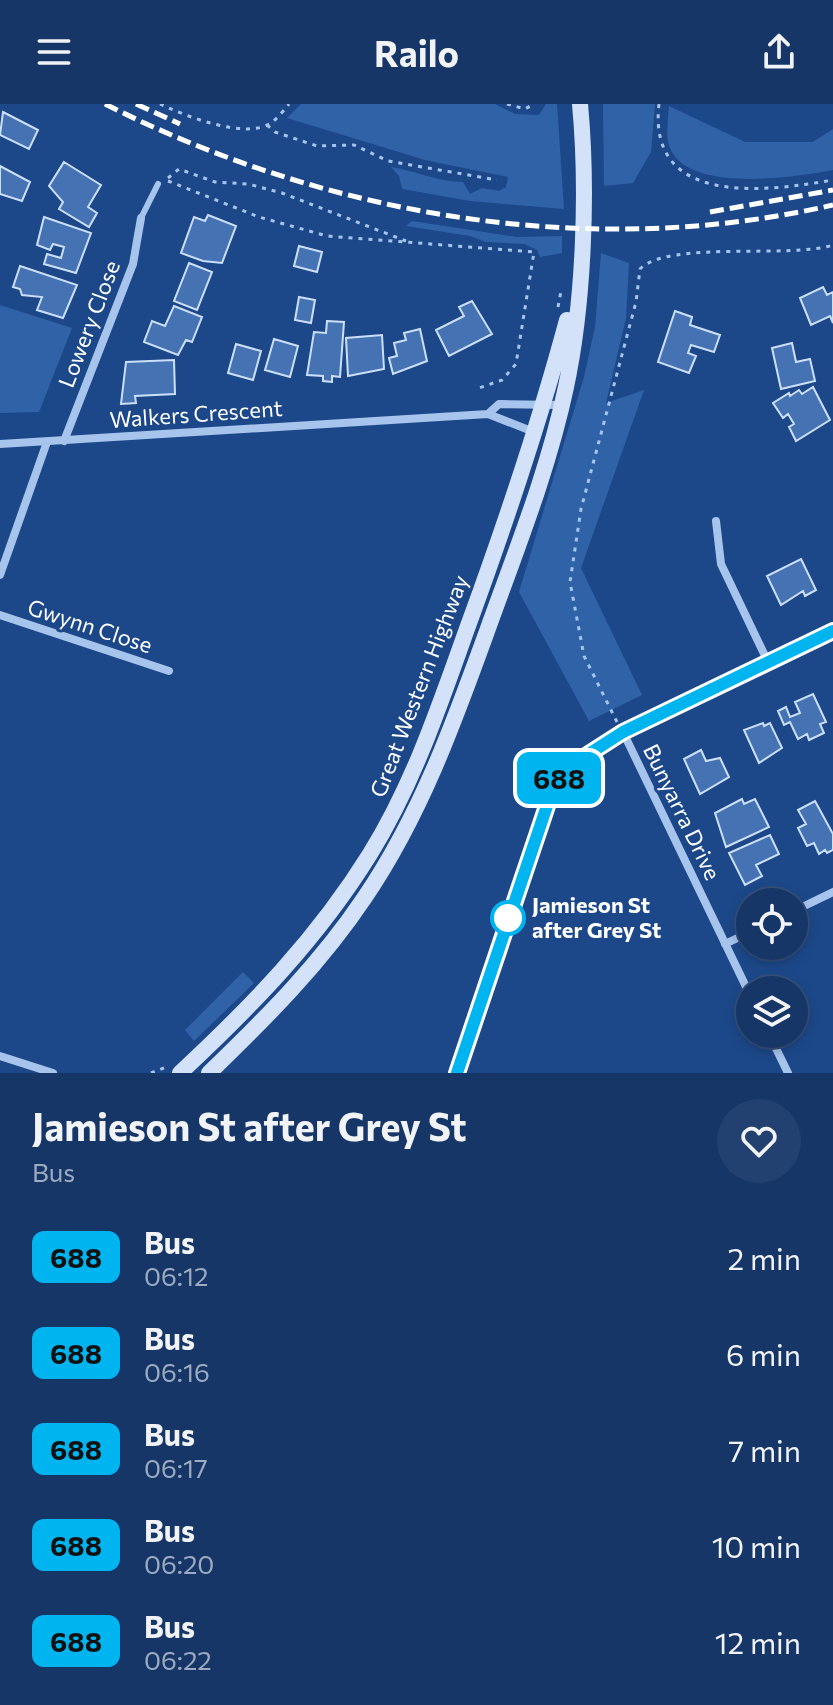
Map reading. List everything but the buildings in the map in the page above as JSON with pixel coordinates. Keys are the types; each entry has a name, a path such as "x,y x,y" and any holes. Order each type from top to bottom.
{"main road":[{"name":"Great Western Highway","path":"209,1073 305,976 357,909 398,843 453,726 523,533 562,405 573,341 581,252 584,189 580,104"},
{"name":"Great Western Highway","path":"178,1068 245,1013 302,949 359,871 397,807 435,720 544,404 581,252"}],"street":[{"name":"Lowery Close","path":"64,441 133,264 141,218"},
{"name":"Walkers Crescent","path":"488,414 499,404 562,405"},
{"name":"Walkers Crescent","path":"0,444 488,414 534,433"},
{"path":"0,575 47,442"},
{"path":"716,521 721,564 768,662"},
{"name":"Gwynn Close","path":"0,615 169,671"},
{"path":"457,1073 551,794 570,766 623,732 833,631"},
{"name":"Bunyarra Drive","path":"623,732 741,976"},
{"path":"808,904 833,892"},
{"path":"725,944 736,939"},
{"path":"776,1048 788,1073"},
{"path":"0,1056 53,1073"}],"lane":[{"path":"141,218 158,184"}],"path":[{"path":"160,104 217,124 258,128 267,125 289,104"},
{"path":"507,104 525,109 534,104"},
{"path":"659,104 657,126 661,145 680,172 695,181 716,187 766,188 833,180"},
{"path":"267,125 275,132 317,146 354,145 388,161 497,180"},
{"path":"158,184 179,169 215,182 248,184 282,193 409,242"},
{"path":"165,180 259,217 327,236 534,252 516,364 502,380 479,388"},
{"path":"623,732 584,656 570,582 581,509 636,302 640,269 654,260 679,256 769,250 812,252 833,245"},
{"path":"151,1073 178,1068"}],"shaded area":[{"path":"301,104 495,104 515,114 539,115 546,104 557,104 564,209 470,201 402,189 399,176 391,167 463,182 470,194 482,188 499,191 506,187 508,177 425,160 287,118"},
{"path":"603,104 655,104 651,152 633,183 604,186"},
{"path":"669,106 745,142 813,142 833,129 833,170 748,179 704,174 686,166 670,149 667,131"},
{"path":"412,221 517,237 562,236 562,253 540,257 537,250 525,244 486,242 470,236 406,226"},
{"path":"601,253 629,263 626,318 606,403 644,390 581,568 642,695 589,721 519,592 584,377 595,327"},
{"path":"0,305 72,328 39,412 0,413"},
{"path":"243,972 254,983 194,1041 185,1030"}],"railway":[{"path":"105,104 190,143 278,175 369,200 461,218 554,227 648,229 741,221 833,205"},
{"path":"136,104 180,124"},
{"path":"710,212 833,190"}],"bus line":[{"name":"688","path":"457,1073 540,824 559,778 589,751 623,732 833,631"}],"place":[{"name":"Jamieson St after Grey St","path":"508,918"}]}
